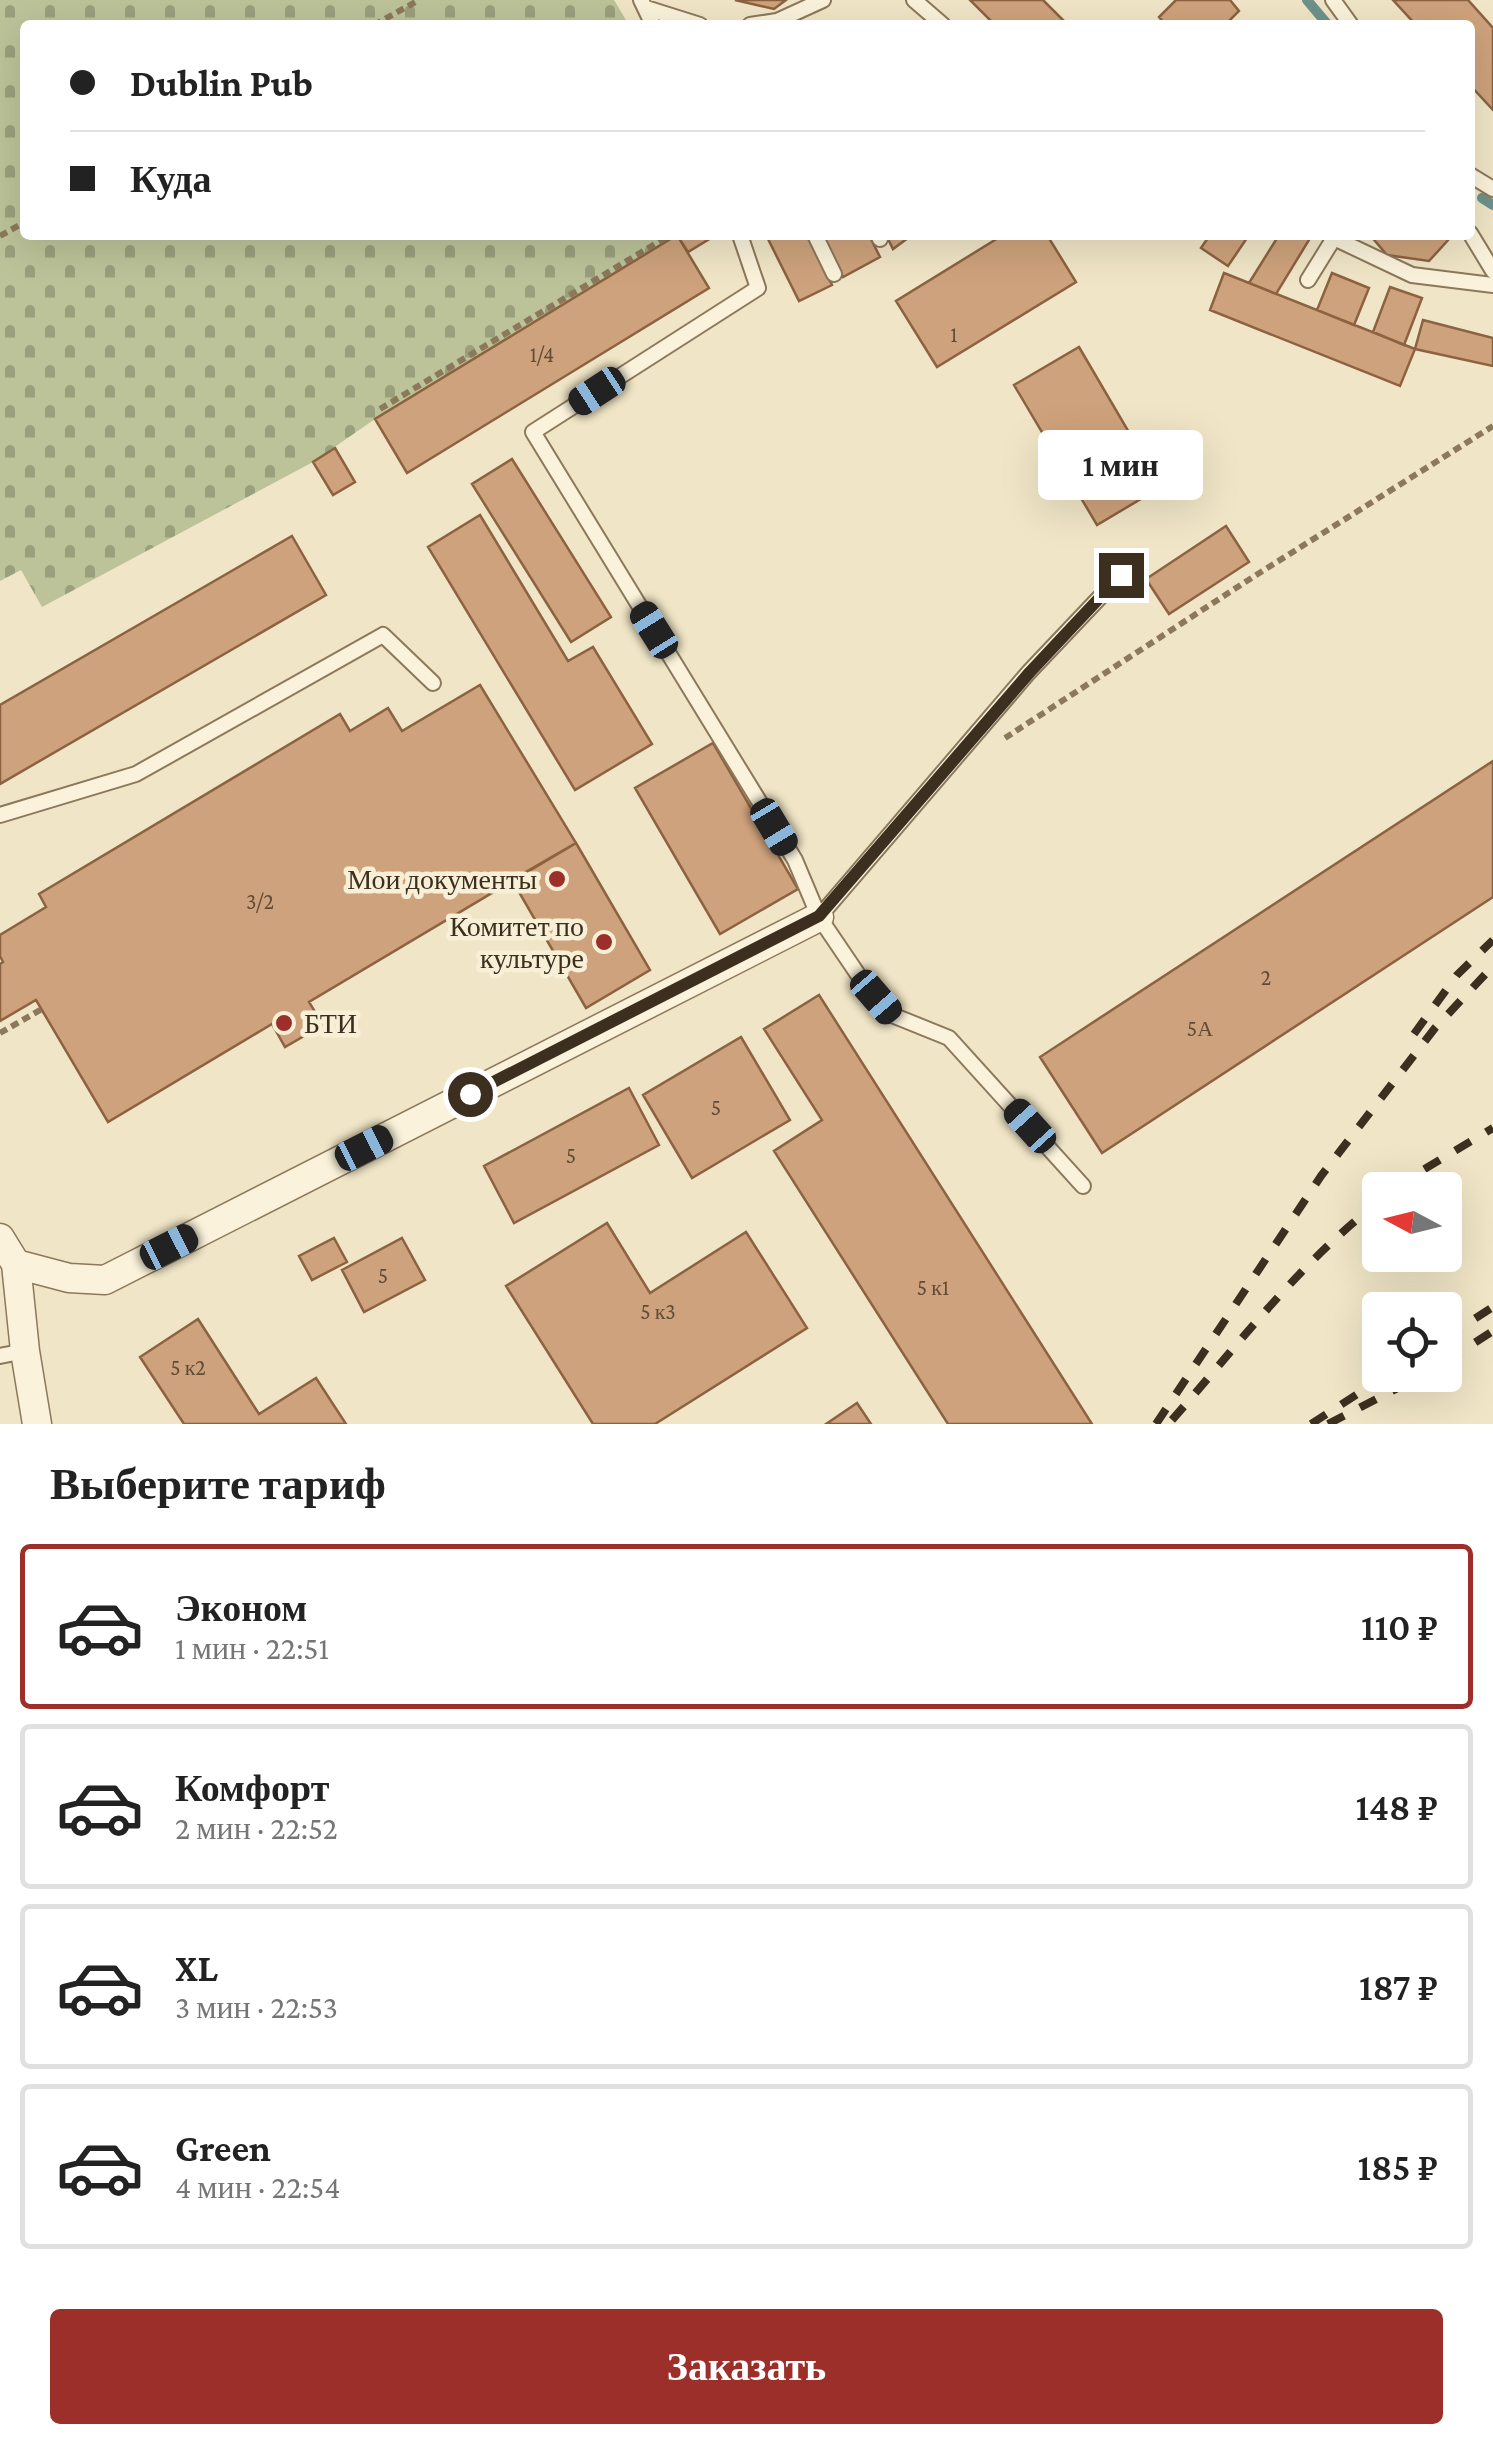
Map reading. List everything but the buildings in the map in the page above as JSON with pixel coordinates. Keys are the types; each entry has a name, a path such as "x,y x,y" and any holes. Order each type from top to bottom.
{"street":[{"path":"8,1269 104,1280 819,916"},
{"path":"0,1238 8,1269 13,1354 37,1424"}],"lane":[{"path":"784,20 823,0"},
{"path":"914,0 937,20"},
{"path":"1332,0 1348,20"},
{"path":"644,4 687,20"},
{"path":"742,240 758,288 532,432 794,860 819,916 862,980 892,1015 950,1038 1084,1186"},
{"path":"817,240 834,274"},
{"path":"1308,280 1333,240"},
{"path":"1338,240 1412,275 1493,285"},
{"path":"1474,240 1493,271"},
{"path":"819,916 1030,672 1121,575"},
{"path":"0,815 136,774 383,635 433,683"}],"path":[{"path":"383,20 418,0"},
{"path":"380,409 662,240"},
{"path":"998,743 1493,426"},
{"path":"0,1033 42,1009"}],"green space":[{"path":"0,0 614,0 626,20 20,20 20,240 669,240 375,419 313,462 42,607 21,570 0,581"}],"waterway":[{"path":"1307,0 1324,20"},
{"path":"1482,198 1493,205"}],"railway":[{"path":"1414,1034 1457,975 1493,940"},
{"path":"1156,1424 1321,1176 1435,1028 1493,966"},
{"path":"1420,1172 1493,1128"},
{"path":"1172,1420 1296,1277 1362,1216"},
{"path":"1462,1327 1493,1307"},
{"path":"1462,1351 1493,1331"},
{"path":"1311,1424 1362,1391"},
{"path":"1328,1424 1390,1392"}],"place":[{"name":"Мои документы","path":"557,879"},
{"name":"Комитет по культуре","path":"604,942"},
{"name":"БТИ","path":"284,1023"}],"route":[{"path":"470,1094 819,916 1030,672 1121,575"}]}
